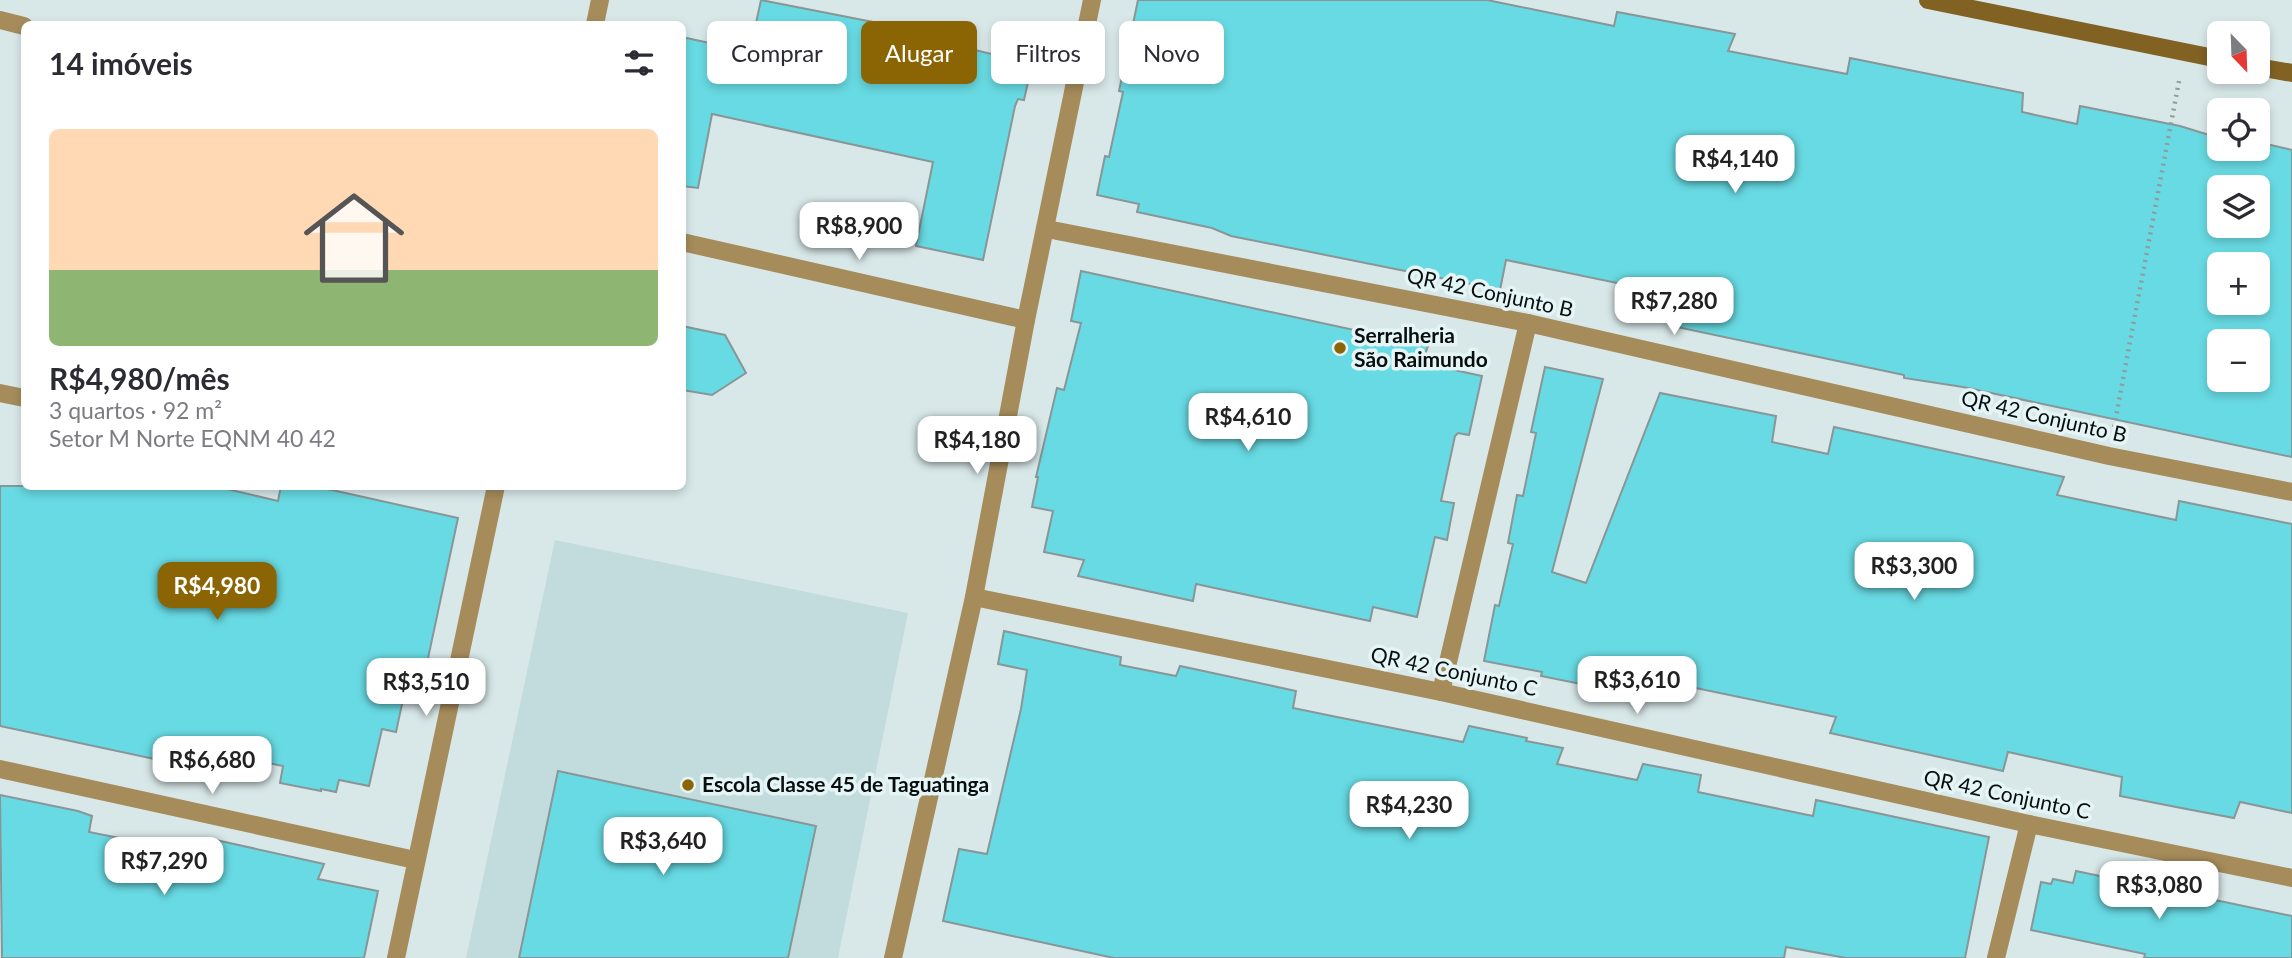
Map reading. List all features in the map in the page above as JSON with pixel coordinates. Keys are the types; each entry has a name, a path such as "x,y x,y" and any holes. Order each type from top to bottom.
{"main road":[{"path":"1928,0 2207,57"},
{"path":"2270,68 2292,73"}],"street":[{"path":"596,21 600,0"},
{"path":"912,958 894,956 974,597 1026,320 1047,229 1092,0"},
{"path":"0,20 21,25"},
{"name":"QR 42 Conjunto B","path":"1047,229 1528,323 2109,456 2292,492"},
{"path":"686,243 1026,320"},
{"path":"1441,692 1528,323"},
{"path":"0,393 21,397"},
{"path":"396,958 492,490"},
{"name":"QR 42 Conjunto C","path":"974,597 1441,692 2029,824 2292,878"},
{"path":"0,769 415,860"},
{"path":"1996,958 2029,824"}],"path":[{"path":"2109,456 2184,53"}],"shaded area":[{"name":"Escola Classe 45 de Taguatinga","path":"555,540 908,613 838,958 466,958"}],"building":[{"path":"761,0 868,21 861,21 861,84 977,84 977,51 991,54 991,84 1028,84 1024,100 1018,99 1015,106 983,260 916,246 933,162 712,114 698,188 686,186 686,38 707,42 707,84 847,84 847,21 756,21"},
{"path":"1138,0 1487,0 1614,26 1617,12 1735,34 1728,51 1847,74 1850,58 2023,93 2022,112 2077,124 2080,106 2180,126 2207,134 2207,161 2270,161 2270,145 2292,150 2292,457 1963,387 1904,378 1904,375 1672,326 1673,317 1617,306 1622,284 1506,260 1500,290 1231,236 1212,228 1137,212 1139,204 1097,195 1105,156 1109,157 1123,92 1119,91 1120,84 1224,84 1224,21 1134,21"},
{"path":"1081,271 1428,346 1422,363 1482,376 1469,435 1458,433 1455,436 1441,501 1454,503 1447,540 1435,537 1417,617 1373,607 1370,621 1196,584 1193,601 1078,576 1084,560 1044,552 1053,511 1032,507 1036,477 1057,388 1064,390 1081,323 1071,321"},
{"path":"686,327 725,335 746,373 712,395 686,391"},
{"path":"1545,367 1603,379 1552,572 1586,583 1660,393 1776,416 1772,442 1828,454 1834,427 2064,477 2057,495 2176,520 2179,501 2292,524 2292,813 2240,802 2234,818 2120,796 2122,777 2008,752 2003,771 1830,733 1836,717 1657,680 1656,699 1541,676 1542,672 1484,661 1495,605 1499,606 1513,544 1508,543 1517,495 1523,496 1536,433 1531,432"},
{"path":"0,486 21,486 21,490 231,490 278,501 280,490 332,490 458,518 427,663 411,662 396,732 382,729 369,786 339,780 336,792 321,791 280,783 283,766 227,755 220,773 0,726"},
{"path":"1004,631 1121,657 1120,665 1176,676 1180,666 1296,691 1293,708 1463,742 1469,726 1527,738 1526,741 1563,748 1557,764 1637,780 1643,764 1701,775 1698,792 1813,816 1816,800 1989,837 1965,958 1846,958 1786,947 1784,958 1114,958 943,921 959,849 987,854 1021,709 1027,670 998,664"},
{"path":"558,771 816,826 788,958 519,958"},
{"path":"0,795 92,816 89,832 205,855 207,838 324,864 318,879 378,891 364,958 2,958"},
{"path":"2076,871 2292,916 2292,958 2144,958 2145,954 2031,930 2041,882 2051,884 2053,879 2073,883"}],"place":[{"name":"Serralheria São Raimundo","path":"1340,348"},
{"name":"Escola Classe 45 de Taguatinga","path":"688,785"}]}
